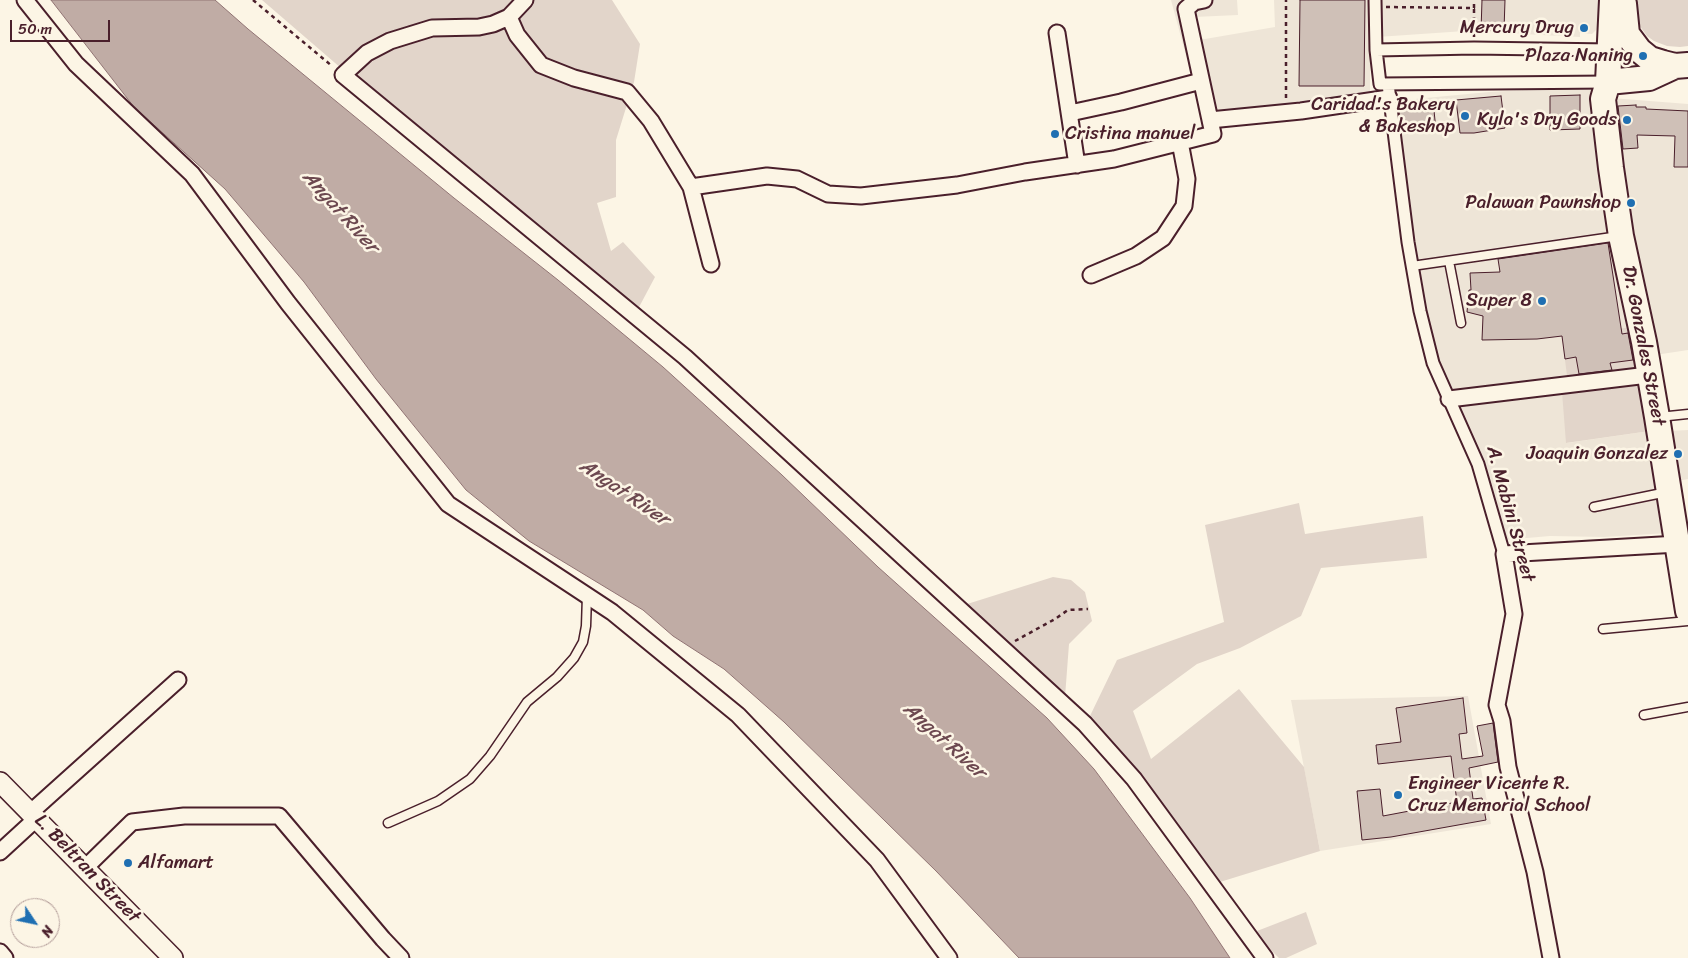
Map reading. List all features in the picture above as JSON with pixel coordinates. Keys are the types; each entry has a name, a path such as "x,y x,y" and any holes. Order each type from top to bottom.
{"main road":[{"name":"Dr. Gonzales Street","path":"1612,0 1608,82 1603,99 1610,168 1621,236 1644,342 1669,492 1681,537 1688,611"},
{"path":"1624,0 1624,20 1630,40 1650,59 1682,65"},
{"path":"1608,82 1649,78 1682,65"}],"street":[{"path":"25,0 76,64 192,174 288,303 448,504 612,612 738,715 877,860 949,958"},
{"path":"525,0 509,17 493,24 479,27 432,28 390,41 367,53 343,75 684,357 1085,724 1134,779 1265,958"},
{"path":"692,187 767,176 798,179 828,194 861,196 957,185 1025,172 1114,159 1213,134 1186,9 1194,2 1204,0"},
{"name":"A. Mabini Street","path":"1375,3 1376,50 1386,89 1420,311 1433,363 1478,464 1504,554 1514,614 1497,705 1502,721 1508,767 1535,872 1551,958"},
{"path":"509,17 518,35 541,65 574,78 626,92 651,121 692,187 711,264"},
{"path":"1057,33 1077,165"},
{"path":"1376,50 1474,48 1610,50"},
{"path":"1070,113 1122,102 1201,81"},
{"path":"1210,120 1286,112 1386,89 1608,82"},
{"path":"1091,276 1136,256 1163,238 1184,206 1187,179 1180,142"},
{"path":"1449,399 1648,375"},
{"path":"1504,554 1681,537"},
{"path":"0,852 34,815 178,680"},
{"name":"L. Beltran Street","path":"0,782 173,958"},
{"path":"85,868 132,822 184,816 279,816 401,958"},
{"path":"0,952 5,958"}],"lane":[{"path":"1412,266 1621,236"},
{"path":"1449,261 1461,323"},
{"path":"1657,417 1688,414"},
{"path":"1594,507 1669,492"},
{"path":"388,823 438,801 470,779 480,768 495,750 527,702 556,677 574,658 583,642 586,626 587,596"},
{"path":"1603,629 1688,621"},
{"path":"1644,715 1688,707"}],"path":[{"path":"253,0 343,75"},
{"path":"1286,0 1286,112"},
{"path":"1474,0 1474,48"},
{"path":"1375,3 1474,8"},
{"path":"1002,648 1068,610 1088,609"}],"shaded area":[{"path":"262,0 612,0 640,44 634,82 616,140 616,197 597,203 611,251 623,242 655,277 638,309 523,214 356,81"},
{"path":"1171,0 1237,0 1238,15 1194,17 1197,38 1205,39 1275,27 1274,0 1370,0 1370,101 1205,126"},
{"path":"1377,0 1600,0 1598,28 1592,34 1580,33 1580,37 1465,31 1377,37"},
{"path":"1632,0 1688,0 1688,46 1667,46 1647,36 1637,22"},
{"path":"1597,86 1632,327 1570,391 1567,443 1650,431 1669,533 1604,537 1550,536 1504,540 1436,361 1420,298 1394,101 1489,92"},
{"path":"1611,98 1688,104 1688,350 1655,355 1636,270"},
{"path":"1632,327 1650,431 1566,443 1562,392 1569,391 1562,337"},
{"path":"1688,430 1688,479 1677,481 1668,431"},
{"path":"1299,503 1305,534 1423,516 1427,558 1321,568 1301,616 1240,648 1197,664 1133,711 1151,759 1239,689 1304,767 1320,851 1220,882 1196,849 1089,718 1117,660 1224,622 1205,525"},
{"path":"1053,577 1071,580 1085,592 1092,621 1069,644 1065,697 1009,643 964,605"},
{"name":"Engineer Vicente R. Cruz Memorial School","path":"1468,696 1491,824 1320,851 1291,700"},
{"path":"1306,912 1317,944 1286,958 1279,958 1265,944 1257,931"}],"water":[{"name":"Angat River","path":"51,0 215,0 454,198 558,280 663,367 782,475 878,567 1047,718 1094,769 1190,898 1230,958 1019,958 936,871 784,722 724,669 673,636 643,610 529,541 466,490 376,379 304,282 225,189 134,107"}],"building":[{"path":"1300,0 1365,0 1364,86 1299,86"},
{"path":"1482,0 1505,0 1504,30 1481,31"},
{"path":"1580,95 1580,129 1550,130 1550,96"},
{"path":"1501,96 1505,128 1474,133 1460,133 1456,100"},
{"path":"1433,101 1436,130 1401,130 1398,102"},
{"path":"1636,105 1636,107 1646,107 1646,109 1688,111 1688,167 1674,167 1675,136 1637,135 1638,148 1623,149 1618,106"},
{"name":"Super 8","path":"1608,243 1622,334 1628,333 1633,360 1610,363 1612,370 1579,374 1576,357 1565,359 1562,336 1537,339 1482,340 1483,316 1467,312 1469,290 1471,290 1470,273 1500,272 1498,259"},
{"path":"1463,698 1467,733 1459,734 1462,759 1483,756 1477,726 1493,723 1498,762 1469,768 1473,799 1482,798 1486,820 1391,837 1362,840 1357,791 1380,789 1383,816 1457,802 1451,756 1378,764 1376,745 1401,742 1396,708"}],"place":[{"name":"Mercury Drug","path":"1584,28"},
{"name":"Plaza Naning","path":"1643,56"},
{"name":"Caridad's Bakery & Bakeshop","path":"1465,116"},
{"name":"Kyla's Dry Goods","path":"1627,120"},
{"name":"Cristina manuel","path":"1055,134"},
{"name":"Palawan Pawnshop","path":"1631,203"},
{"name":"Super 8","path":"1542,301"},
{"name":"Joaquin Gonzalez","path":"1678,454"},
{"name":"Engineer Vicente R. Cruz Memorial School","path":"1398,795"},
{"name":"Alfamart","path":"128,863"}]}
